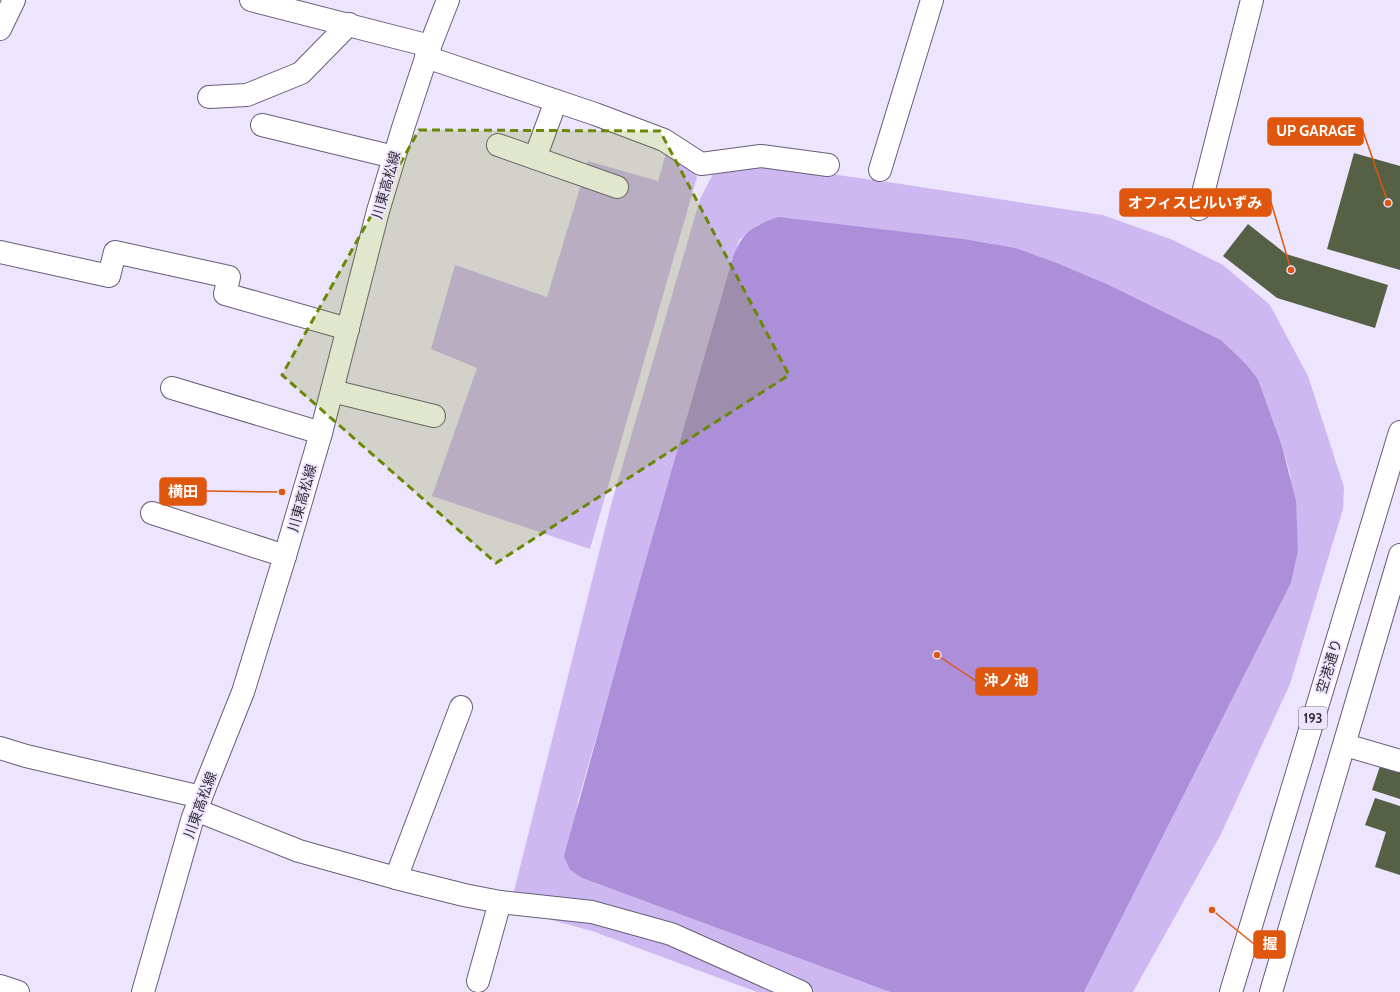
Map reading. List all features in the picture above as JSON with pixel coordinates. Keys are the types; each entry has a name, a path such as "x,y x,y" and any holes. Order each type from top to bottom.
{"main road":[{"path":"0,29 14,0"},
{"path":"251,0 349,24 428,52 664,140 701,164 761,156 828,166"},
{"name":"川東高松線","path":"143,992 199,803 244,692 321,433 394,157 428,52 448,0"},
{"path":"880,170 932,0"},
{"path":"1199,209 1252,0"},
{"path":"209,98 247,95 301,73 349,24"},
{"path":"535,158 556,101"},
{"path":"262,125 394,157"},
{"path":"498,145 581,176 617,187"},
{"path":"0,252 109,276 115,252 229,277 225,294 348,329"},
{"path":"172,388 321,433"},
{"path":"332,391 434,416"},
{"name":"空港通り","path":"1231,992 1400,432"},
{"path":"152,513 285,556"},
{"path":"1271,992 1400,555"},
{"path":"396,878 460,707"},
{"path":"1345,745 1400,761"},
{"path":"0,748 199,803 299,850 396,878 464,895 500,902 592,912 671,934 802,992"},
{"path":"478,981 500,902"},
{"path":"0,986 18,992"}],"highlighted area":[{"path":"419,130 660,131 789,375 496,563 282,375"}],"shaded area":[{"path":"666,153 689,166 697,177 590,549 432,496 477,368 431,349 455,265 547,297 588,161 658,181"},
{"path":"739,167 787,168 1103,215 1173,240 1223,265 1270,305 1308,376 1344,487 1343,509 1290,684 1221,834 1133,992 1084,992 1291,583 1298,551 1290,473 1258,379 1246,364 1221,340 1107,284 1057,263 1016,248 964,239 901,232 759,224 739,240 578,801 570,870 582,878 890,992 757,992 592,931 526,913 514,891 611,505 700,199 713,174"},
{"path":"778,217 964,239 1016,248 1107,284 1221,340 1246,364 1258,379 1282,446 1296,501 1298,551 1291,583 1084,992 890,992 582,878 570,870 564,856 643,570 736,248 740,241 755,227"}],"building":[{"path":"1354,153 1400,166 1400,270 1327,249"},
{"path":"1248,224 1286,254 1388,285 1375,328 1277,298 1223,256"},
{"path":"1382,760 1400,765 1400,799 1372,790"},
{"path":"1375,798 1400,806 1400,875 1375,867 1386,832 1365,825"}],"place":[{"name":"UP GARAGE","path":"1388,203"},
{"name":"オフィスビルいずみ","path":"1291,270"},
{"name":"横田","path":"282,492"},
{"name":"沖ノ池","path":"937,655"},
{"name":"握","path":"1212,910"}]}
